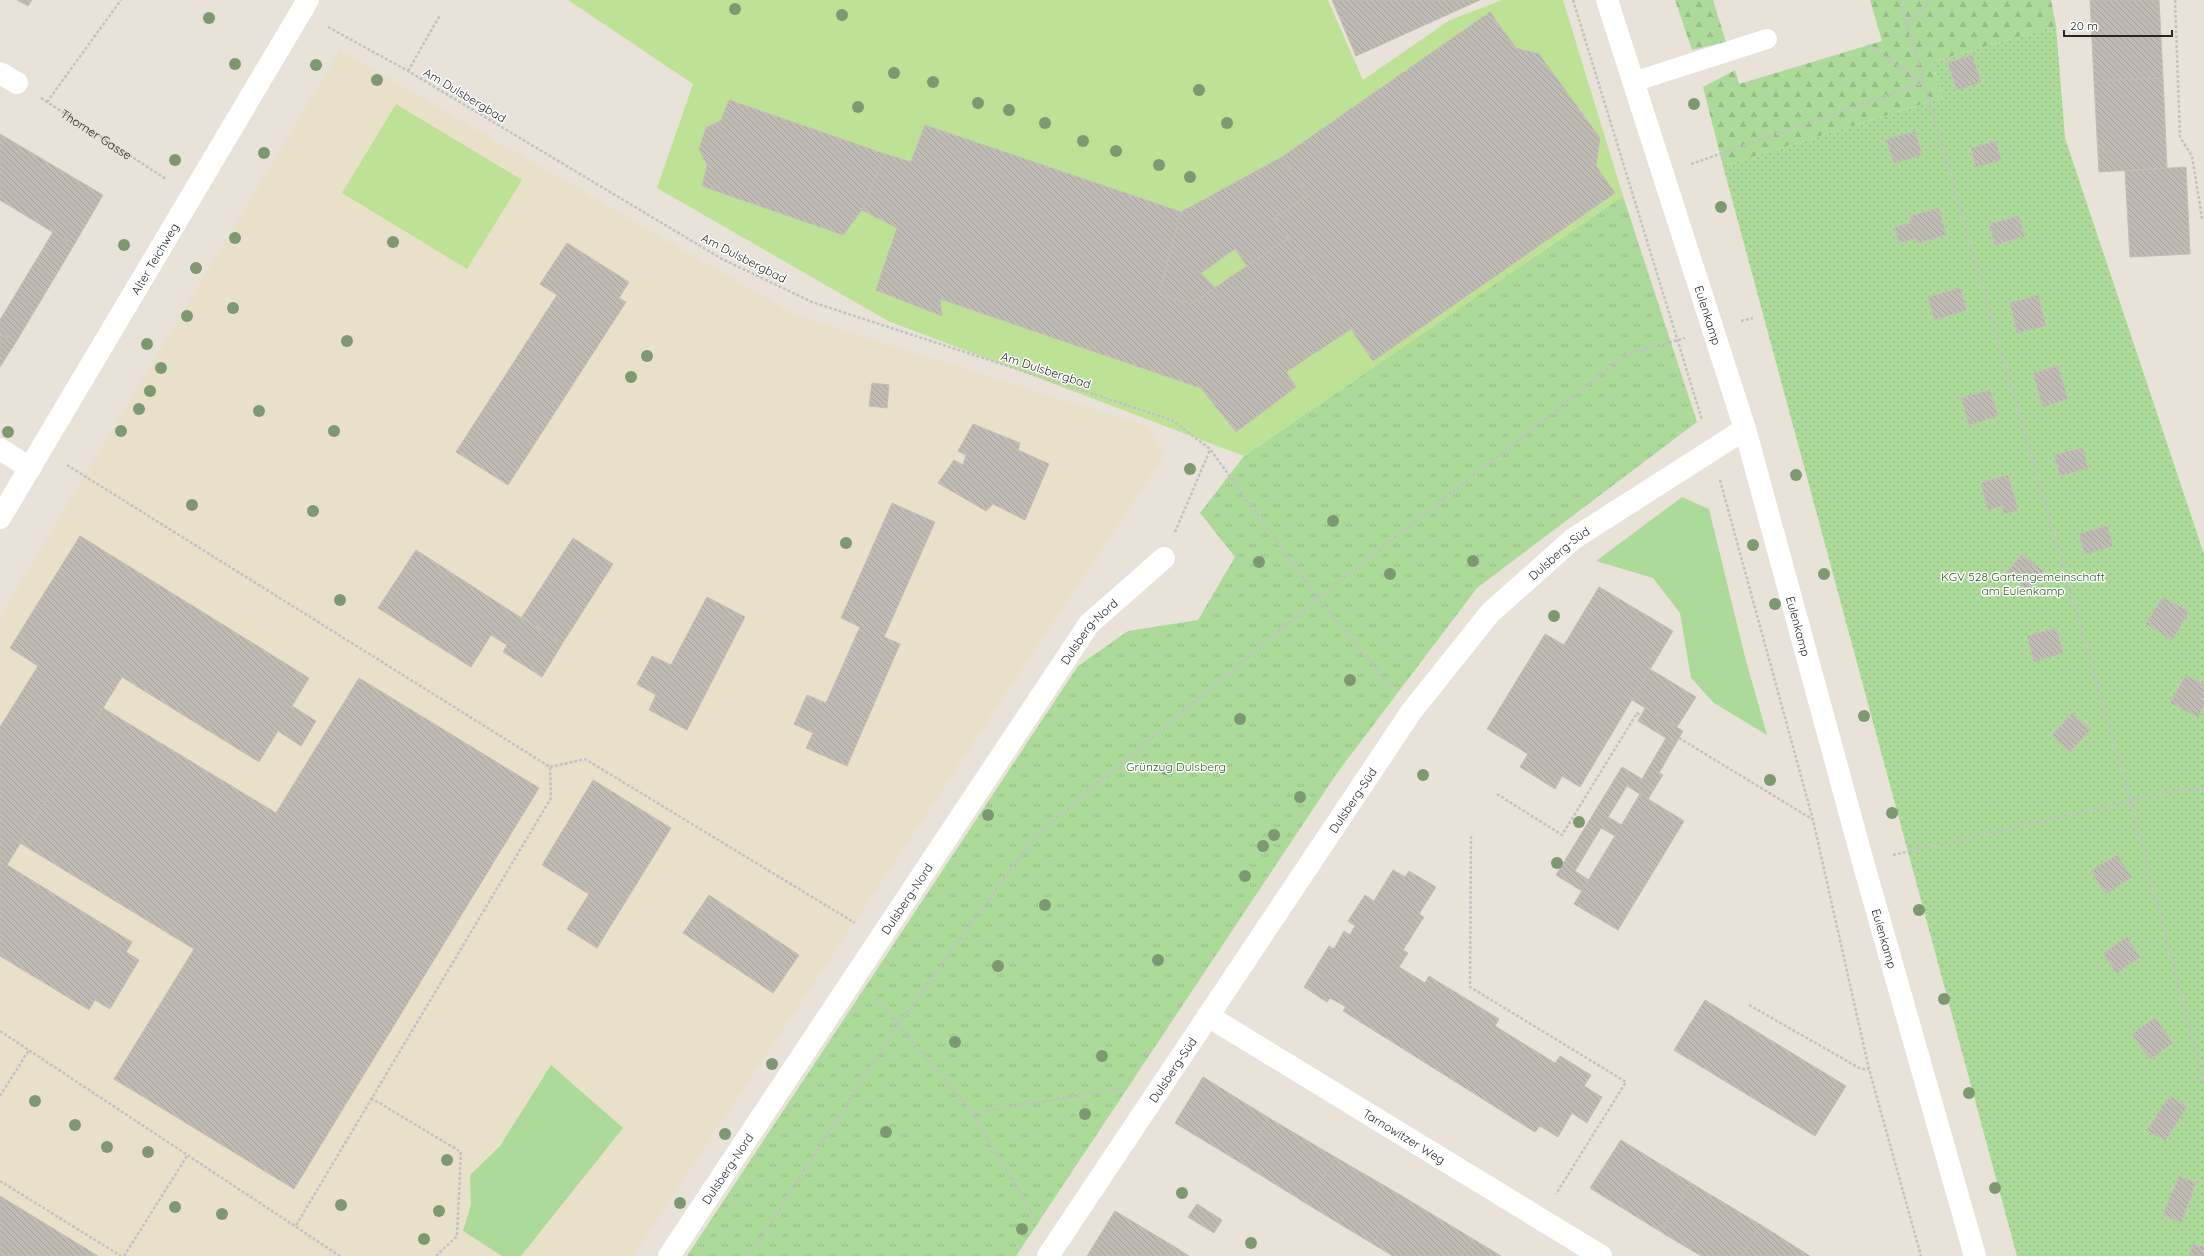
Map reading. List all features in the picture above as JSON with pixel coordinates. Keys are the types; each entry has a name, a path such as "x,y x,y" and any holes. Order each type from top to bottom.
{"street":[{"name":"Eulenkamp","path":"1607,0 1745,429 1863,862 1975,1256"},
{"name":"Alter Teichweg","path":"0,518 305,6"},
{"name":"Dulsberg-Süd","path":"1050,1252 1411,712 1490,613 1573,539 1745,429"},
{"path":"0,449 30,468"},
{"name":"Dulsberg-Nord","path":"668,1256 1089,624 1164,558"},
{"name":"Tarnowitzer Weg","path":"1208,1016 1601,1256"}],"lane":[{"path":"1633,82 1767,38"}],"path":[{"path":"47,102 121,0"},
{"path":"1573,0 1712,450 1813,820 1869,1069 1921,1256"},
{"path":"1900,0 2130,802 2204,1084"},
{"path":"1906,24 1929,0"},
{"path":"2175,0 2180,137 2192,156 2202,218 2204,218"},
{"name":"Am Dulsbergbad","path":"305,6 408,71 722,259 812,302 1172,420 1210,449 1318,598 1411,712"},
{"path":"408,71 440,15"},
{"path":"1868,45 1923,83"},
{"name":"Thorner Gasse","path":"8,78 192,195"},
{"path":"1662,173 1923,83"},
{"path":"749,1256 898,1025 1036,836 1318,598 1626,354 1678,340"},
{"path":"42,449 550,767 585,759 880,939"},
{"path":"1164,558 1210,449"},
{"path":"1497,794 1562,835 1637,713 1641,716"},
{"path":"1679,738 1813,820"},
{"path":"295,1227 551,798 550,767"},
{"path":"1863,862 2184,789 2204,789"},
{"path":"1471,836 1470,987 1626,1082 1540,1219"},
{"path":"1749,1005 1861,1069 1869,1069"},
{"path":"898,1025 974,1113 1050,1252"},
{"path":"0,1031 340,1256"},
{"path":"0,1096 29,1050"},
{"path":"974,1113 1165,1081"},
{"path":"372,1098 461,1152 457,1236 436,1256"},
{"path":"0,1181 123,1256 187,1156"}],"shaded area":[{"path":"340,50 795,315 1148,427 1164,455 633,1256 0,1256 0,617"}],"green space":[{"path":"568,0 1328,0 1363,80 1450,20 1502,0 1563,0 1623,196 1244,456 888,321 657,188 693,84"},
{"path":"1675,0 1713,0 1726,42 1692,50"},
{"path":"1870,0 2051,0 2056,26 1932,62 1943,98 1723,166 1703,87 1735,70 1739,84 1882,41"},
{"name":"KGV 528 Gartengemeinschaft am Eulenkamp","path":"2056,26 2065,138 2204,554 2204,1256 2017,1256 1723,166 1943,98 1932,62"},
{"path":"396,104 522,180 467,269 342,193"},
{"name":"Grünzug Dulsberg","path":"1623,196 1697,422 1477,588 1337,773 1016,1256 687,1256 1078,666 1128,631 1198,620 1235,557 1200,513 1244,456"},
{"path":"1682,497 1709,509 1745,657 1767,735 1714,703 1691,678 1680,613 1653,578 1596,561"},
{"path":"551,1065 623,1128 521,1256 502,1256 463,1231 471,1205 470,1175 500,1146"}],"building":[{"path":"17,0 32,0 28,6"},
{"path":"1332,0 1480,0 1356,56"},
{"path":"2090,0 2159,0 2163,78 2094,81"},
{"path":"1490,12 1516,48 1539,54 1600,138 1596,166 1615,193 1373,361 1274,218 1308,195 1282,157"},
{"path":"1972,55 1981,82 1957,90 1948,63"},
{"path":"2163,78 2167,168 2099,172 2094,81"},
{"path":"729,100 885,154 862,210 843,235 702,186 707,165 699,149 706,128 721,120"},
{"path":"925,125 1181,212 1159,294 1191,304 1288,238 1351,329 1286,372 1296,387 1236,432 1201,388 940,299 942,316 876,290 897,228 862,210 885,154 911,162"},
{"path":"1915,131 1922,155 1894,163 1886,140"},
{"path":"0,134 103,195 74,245 0,200"},
{"path":"1996,141 2001,160 1976,167 1971,148"},
{"path":"1282,157 1308,195 1274,218 1288,238 1247,266 1235,249 1201,273 1215,288 1191,304 1159,294 1181,212"},
{"path":"2186,167 2190,254 2130,257 2125,171"},
{"path":"1939,208 1946,235 1917,243 1916,238 1899,243 1895,227 1912,223 1910,216"},
{"path":"2019,216 2025,236 1995,245 1989,224"},
{"path":"53,232 74,245 16,342 0,333 0,320"},
{"path":"567,243 629,282 619,298 626,302 508,485 456,452 557,295 540,284"},
{"path":"1960,288 1967,310 1934,320 1928,297"},
{"path":"2038,295 2046,326 2017,333 2010,303"},
{"path":"0,333 16,342 0,367"},
{"path":"2058,366 2068,399 2043,407 2033,373"},
{"path":"872,383 889,385 887,408 869,406"},
{"path":"1990,390 1998,416 1969,425 1961,398"},
{"path":"973,424 1020,443 1018,450 1049,464 1025,520 993,504 986,511 938,483 954,460 963,465 966,455 958,451"},
{"path":"2083,448 2088,468 2060,476 2054,455"},
{"path":"2008,475 2018,510 2004,514 2002,506 1988,510 1981,483"},
{"path":"892,503 935,522 884,637 900,644 847,766 806,748 813,733 794,724 807,695 826,703 860,627 841,618"},
{"path":"2107,526 2113,546 2085,554 2079,534"},
{"path":"80,536 309,678 292,706 316,721 301,746 278,731 259,762 122,677 7,865 132,942 126,952 139,960 110,1009 95,1000 89,1010 0,956 0,727 38,666 10,648"},
{"path":"573,538 613,564 562,644 522,617"},
{"path":"416,550 562,644 542,677 503,652 507,645 491,635 471,667 378,608"},
{"path":"2022,554 2043,571 2028,590 2007,572"},
{"path":"1599,587 1673,631 1580,787 1562,776 1555,789 1520,767 1528,754 1487,729 1545,634 1564,645"},
{"path":"707,597 745,617 687,730 649,710 656,695 637,684 652,656 671,665"},
{"path":"2163,597 2189,612 2172,640 2146,624"},
{"path":"2056,628 2063,653 2034,662 2027,636"},
{"path":"1650,669 1696,697 1677,727 1632,700"},
{"path":"2186,675 2204,685 2204,705 2198,717 2170,703"},
{"path":"359,678 539,788 294,1189 114,1079 194,949 20,843 103,708 276,813"},
{"path":"1645,708 1683,731 1659,773 1663,775 1648,799 1627,786 1608,817 1622,825 1615,836 1601,828 1575,871 1589,880 1582,891 1556,875 1622,767 1642,779 1666,738 1638,721"},
{"path":"2072,713 2091,729 2070,752 2052,735"},
{"path":"593,780 671,828 597,948 567,929 589,894 542,865"},
{"path":"1640,794 1684,821 1618,930 1574,904"},
{"path":"2117,855 2132,877 2106,894 2091,871"},
{"path":"1393,870 1405,877 1409,871 1436,887 1419,914 1424,917 1403,950 1408,953 1399,967 1425,983 1429,976 1499,1019 1495,1026 1555,1063 1560,1056 1591,1075 1584,1086 1602,1097 1587,1123 1572,1113 1558,1137 1540,1126 1535,1132 1343,1011 1346,1007 1330,998 1327,1002 1304,987 1329,946 1334,949 1344,931 1350,935 1355,926 1348,921 1365,895 1374,901"},
{"path":"709,895 799,955 773,993 683,933"},
{"path":"2127,937 2140,957 2117,973 2103,954"},
{"path":"1705,1000 1846,1086 1815,1136 1674,1050"},
{"path":"2155,1018 2173,1043 2150,1059 2132,1034"},
{"path":"1203,1077 1269,1118 1241,1163 1175,1123"},
{"path":"2170,1096 2187,1107 2165,1141 2147,1130"},
{"path":"1269,1118 1335,1157 1307,1204 1241,1163"},
{"path":"1621,1140 1691,1183 1661,1232 1590,1188"},
{"path":"1335,1157 1402,1196 1373,1244 1307,1204"},
{"path":"2179,1176 2196,1183 2181,1223 2163,1215"},
{"path":"1691,1183 1761,1225 1742,1256 1701,1256 1661,1232"},
{"path":"0,1196 98,1256 0,1256"},
{"path":"1402,1196 1473,1239 1462,1256 1393,1256 1373,1244"},
{"path":"1197,1204 1222,1220 1214,1233 1188,1217"},
{"path":"1115,1211 1175,1247 1169,1256 1087,1256"},
{"path":"1761,1225 1810,1256 1742,1256"},
{"path":"1473,1239 1501,1256 1462,1256"},
{"path":"2192,1244 2204,1247 2204,1256 2190,1256"},
{"path":"1175,1247 1189,1256 1169,1256"}]}
